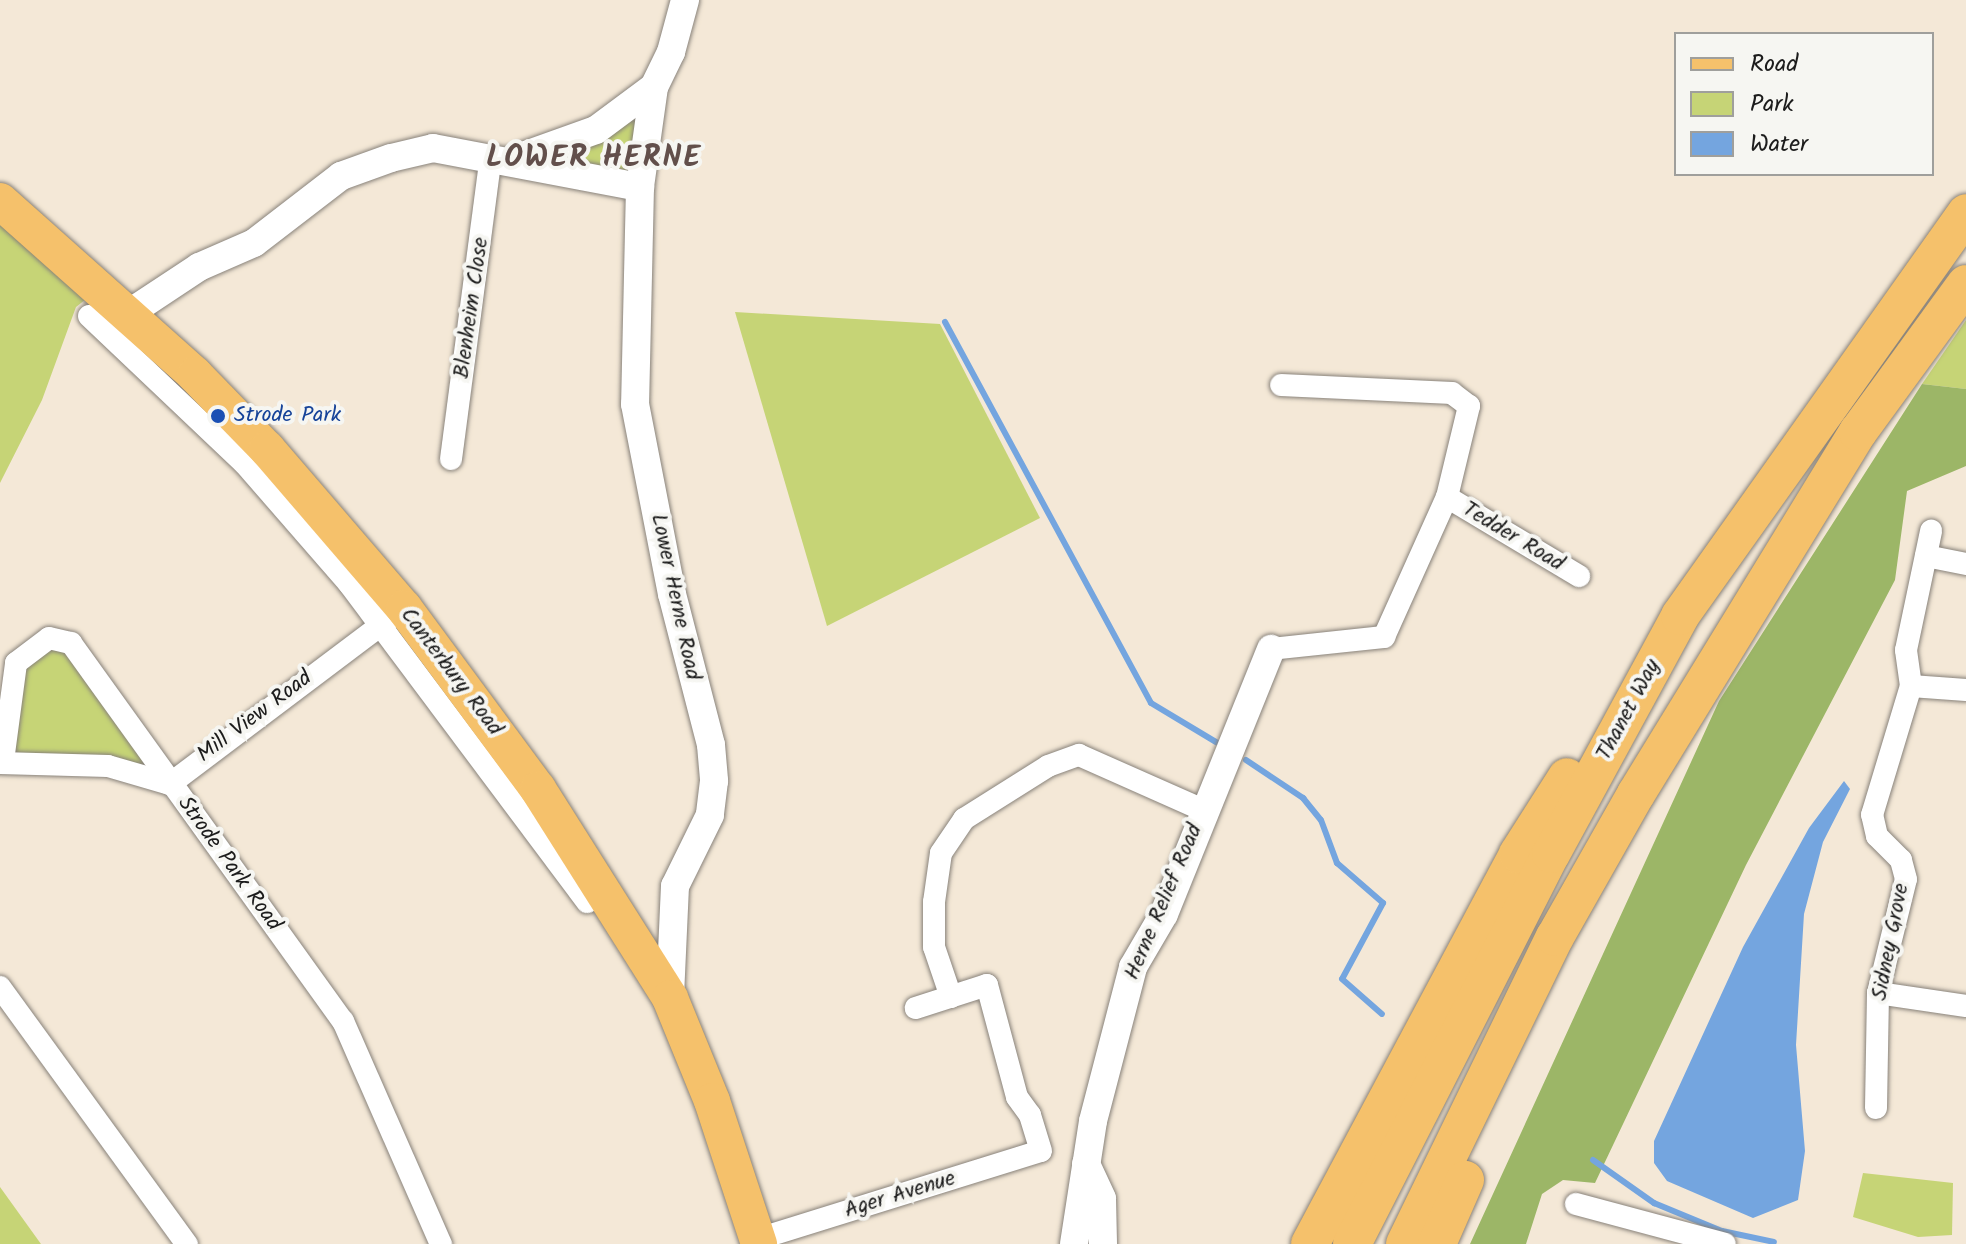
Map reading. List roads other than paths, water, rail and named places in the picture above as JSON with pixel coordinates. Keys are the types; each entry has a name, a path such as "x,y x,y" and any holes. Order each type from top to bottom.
{"highway":[{"name":"Thanet Way","path":"1352,1244 1551,854 1680,616 1966,213"},
{"path":"1405,1244 1555,937 1636,794 1858,432 1966,284"},
{"path":"1310,1244 1518,854 1680,616"},
{"path":"1437,1244 1636,794"}],"main road":[{"name":"Canterbury Road","path":"0,201 116,334 267,449 393,616 538,789 670,998 712,1101 759,1242"}],"street":[{"name":"Lower Herne Road","path":"670,998 675,886 710,815 714,781 711,745 672,594 635,404 640,187 654,87 685,0"},
{"path":"501,159 596,130 654,87"},
{"path":"116,334 199,267 254,243 341,176 433,148 640,187"},
{"name":"Blenheim Close","path":"451,459 501,159"},
{"name":"Canterbury Road","path":"89,316 116,334"},
{"path":"1271,649 1384,637 1447,497 1469,406 1452,393 1281,385"},
{"name":"Tedder Road","path":"1447,497 1579,576"},
{"name":"Sidney Grove","path":"1876,1108 1878,993 1906,879 1901,860 1877,836 1872,815 1911,686 1906,650 1931,531"},
{"path":"1926,556 1966,564"},
{"name":"Canterbury Road","path":"393,616 587,902"},
{"name":"Mill View Road","path":"170,784 393,616"},
{"name":"Strode Park Road","path":"1,762 16,663 49,638 71,643 134,724 170,784 343,1021 441,1244"},
{"name":"Herne Relief Road","path":"1074,1244 1086,1163 1113,1033 1133,967 1164,914 1203,810 1271,649"},
{"path":"1911,686 1966,690"},
{"path":"916,1008 951,997 934,947 934,902 941,853 964,819 1048,766 1079,755 1203,810"},
{"path":"1,762 108,766 170,784"},
{"name":"Ager Avenue","path":"759,1242 1041,1151 1030,1115 1017,1097 987,985 951,997"},
{"path":"0,987 187,1244"},
{"path":"1878,993 1966,1006"},
{"path":"1086,1163 1102,1199 1103,1244"},
{"path":"1576,1204 1725,1244"}],"water":[{"path":"1844,781 1850,789 1823,842 1804,914 1796,1045 1805,1151 1798,1200 1753,1218 1667,1181 1654,1163 1654,1141 1743,947 1809,828"}],"waterway":[{"path":"945,322 1151,703 1216,742"},
{"path":"1246,760 1303,798 1321,820 1337,863 1383,903 1342,979 1382,1014"},
{"path":"1593,1160 1654,1203 1722,1231 1774,1242"}],"place":[{"name":"Strode Park","path":"218,416"}],"district":[{"name":"LOWER HERNE","path":"594,158"}]}
